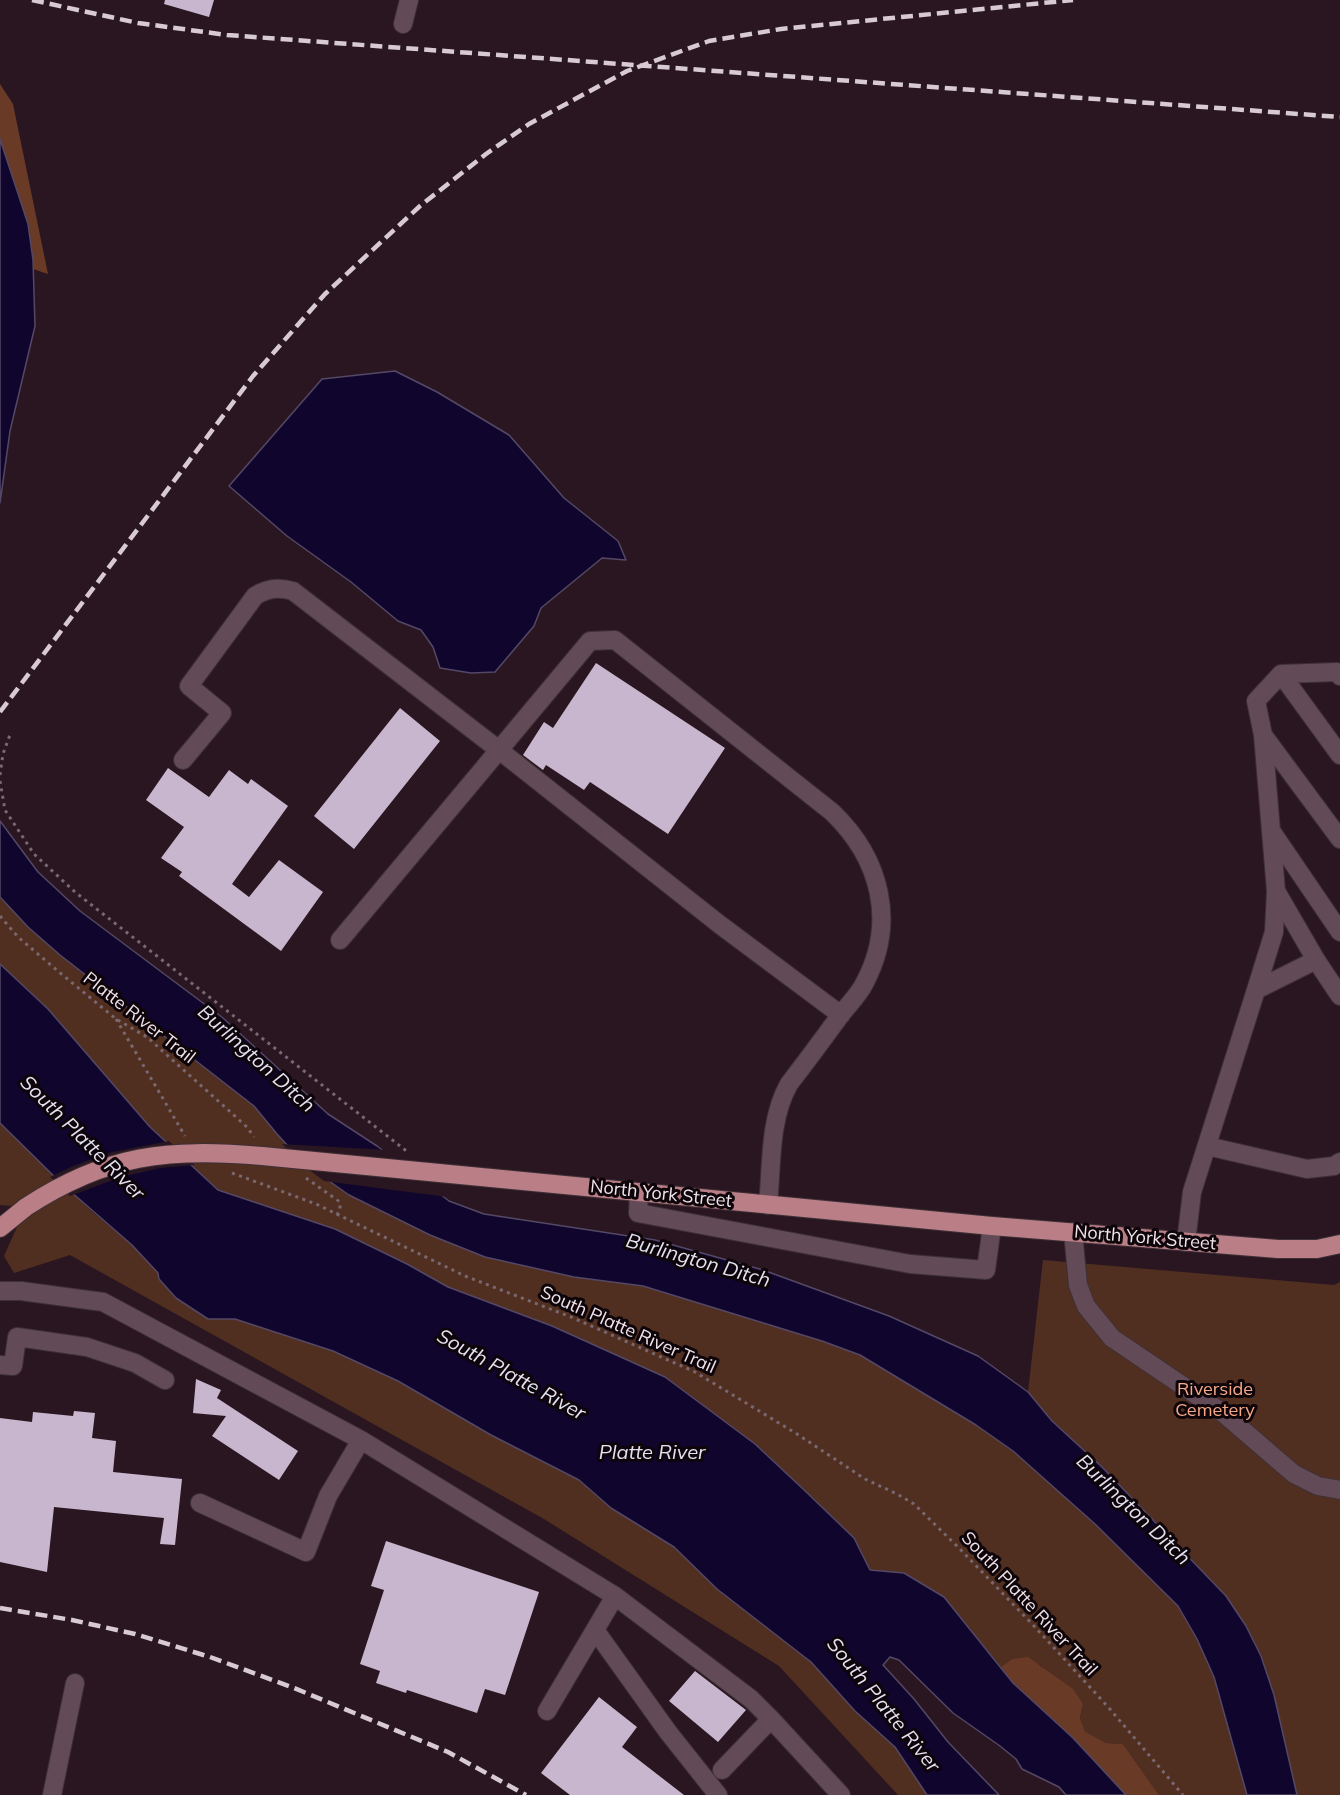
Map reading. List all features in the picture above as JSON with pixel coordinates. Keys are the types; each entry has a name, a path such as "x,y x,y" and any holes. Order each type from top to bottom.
{"main road":[{"name":"North York Street","path":"0,1228 52,1189 107,1166 141,1158 194,1152 260,1149 304,1169 420,1171 992,1226 1278,1250 1317,1249 1340,1244"},
{"path":"0,1212 26,1207"}],"lane":[{"path":"403,24 409,0"},
{"path":"183,760 227,706 189,686 255,596 262,591 283,588 293,591 719,924 841,1014"},
{"path":"340,940 590,641 615,640 832,812 850,830 864,849 874,870 880,895 879,939 874,963 863,986 783,1095 774,1137 768,1205"},
{"path":"1186,1242 1192,1192 1274,932 1276,891 1263,735 1256,701 1281,674 1337,672 1340,676"},
{"path":"1281,674 1340,755"},
{"path":"1263,735 1340,839"},
{"path":"1271,830 1340,932"},
{"path":"1276,891 1340,996"},
{"path":"1256,990 1316,960"},
{"path":"1207,1146 1307,1169 1334,1166 1340,1162"},
{"path":"639,1192 638,1213 921,1264 986,1270 992,1226"},
{"path":"1073,1232 1078,1285 1086,1306 1112,1338 1223,1413 1294,1474 1318,1486 1340,1490"},
{"path":"0,1291 21,1291 103,1302 361,1440 615,1596 751,1699 841,1795"},
{"path":"0,1365 13,1366 8,1336 87,1347 135,1363 165,1380"},
{"path":"200,1503 306,1552 328,1496 361,1440"},
{"path":"547,1711 615,1596"},
{"path":"595,1630 668,1732 718,1795"},
{"path":"52,1795 75,1683"},
{"path":"722,1770 771,1719"}],"path":[{"path":"0,775 3,754 11,732"},
{"path":"0,781 5,810 34,854 42,862 75,892 412,1154 419,1164 420,1171"},
{"name":"Platte River Trail","path":"0,916 18,937 116,1019 147,1037 247,1127 260,1149"},
{"path":"116,1019 169,1111 188,1139"},
{"path":"304,1169 340,1202 337,1215"},
{"name":"South Platte River Trail","path":"227,1170 316,1204 465,1276 571,1317 695,1372 797,1434 865,1479 914,1504 1034,1626 1109,1708 1183,1795"}],"green space":[{"path":"0,897 28,927 60,955 254,1106 302,1161 349,1195 430,1235 485,1257 574,1277 643,1286 822,1341 860,1355 976,1425 1013,1451 1095,1524 1178,1606 1197,1639 1214,1677 1247,1795 1159,1795 1123,1744 1106,1743 1085,1733 1080,1718 1083,1704 1040,1665 1012,1659 1001,1667 944,1597 904,1573 870,1570 854,1538 802,1488 755,1444 665,1377 634,1365 588,1342 448,1287 335,1229 218,1190 150,1127 48,1009 0,964"},
{"path":"0,1123 90,1210 132,1245 159,1273 176,1298 207,1319 235,1319 333,1351 398,1381 491,1435 579,1480 611,1508 674,1547 717,1589 811,1662 855,1711 895,1747 927,1795 898,1795 779,1666 544,1519 70,1255 14,1273 4,1256 26,1207 0,1205"},
{"name":"Riverside Cemetery","path":"1043,1260 1334,1285 1340,1282 1340,1795 1297,1795 1274,1695 1261,1656 1246,1626 1226,1596 1102,1467 1052,1421 1028,1392"}],"shaded area":[{"path":"0,84 13,104 48,274 33,269 28,224 0,139"},
{"path":"1028,1657 1073,1689 1083,1704 1080,1718 1085,1732 1106,1743 1123,1744 1159,1795 1126,1795 1013,1683 1001,1667 1012,1659"}],"water":[{"path":"0,139 28,224 33,260 35,326 10,431 0,503"},
{"path":"395,371 437,392 509,435 564,498 618,541 626,560 602,558 541,608 534,626 495,672 471,673 440,668 433,647 421,630 398,621 351,582 287,536 229,486 322,379"},
{"name":"Burlington Ditch","path":"0,821 38,872 80,911 223,1018 328,1114 377,1146 449,1201 484,1214 655,1240 763,1270 889,1316 978,1356 1028,1392 1052,1421 1102,1467 1226,1596 1246,1626 1261,1656 1274,1695 1297,1795 1247,1795 1214,1677 1197,1639 1178,1606 1095,1524 1013,1451 976,1425 860,1355 822,1341 643,1286 574,1277 485,1257 430,1235 349,1195 302,1161 254,1106 60,955 28,927 0,897"},
{"name":"Platte River","path":"0,964 48,1009 150,1127 218,1190 335,1229 448,1287 552,1326 665,1377 755,1444 802,1488 854,1538 870,1570 904,1573 944,1597 1013,1683 1073,1738 1126,1795 1066,1795 1059,1787 1022,1769 1016,1759 953,1713 899,1660 890,1657 883,1665 948,1742 999,1795 927,1795 895,1747 855,1711 811,1662 717,1589 674,1547 611,1508 579,1480 491,1435 398,1381 333,1351 235,1319 208,1319 176,1298 159,1279 158,1273 132,1245 62,1184 0,1123"}],"pier":[{"path":"169,1141 195,1165 160,1168 121,1177 70,1196 50,1177 112,1152"},
{"path":"282,1144 388,1150 447,1197 324,1181 300,1163"}],"building":[{"path":"165,0 214,0 209,17 164,4"},
{"path":"596,663 725,748 668,834 590,782 584,790 546,765 543,770 523,755 544,722 553,728"},
{"path":"400,708 440,741 354,849 314,816"},
{"path":"168,768 209,797 229,770 248,784 251,779 288,806 232,884 249,897 279,860 323,892 281,951 179,876 182,872 161,858 184,827 146,800"},
{"path":"196,1379 221,1390 217,1398 298,1451 279,1480 212,1436 226,1416 193,1413"},
{"path":"74,1411 95,1413 92,1438 116,1441 113,1472 182,1479 175,1545 160,1544 164,1518 54,1507 47,1572 0,1562 0,1418 32,1422 33,1412 73,1416"},
{"path":"386,1541 539,1592 505,1695 485,1689 477,1713 407,1690 406,1693 376,1683 380,1671 360,1664 384,1590 371,1586"},
{"path":"695,1671 746,1710 718,1742 669,1701"},
{"path":"599,1697 637,1727 622,1747 684,1795 570,1795 541,1773"}],"railway":[{"path":"32,0 138,23 227,35 1340,117"},
{"path":"0,712 253,376 325,294 420,206 486,154 529,124 627,71 709,41 781,29 1073,0"},
{"path":"0,1608 72,1620 135,1634 210,1657 294,1688 448,1752 526,1795"}],"water label":[{"name":"South Platte River","path":"82,1138"},
{"name":"South Platte River","path":"511,1375"},
{"name":"South Platte River","path":"883,1705"}]}
